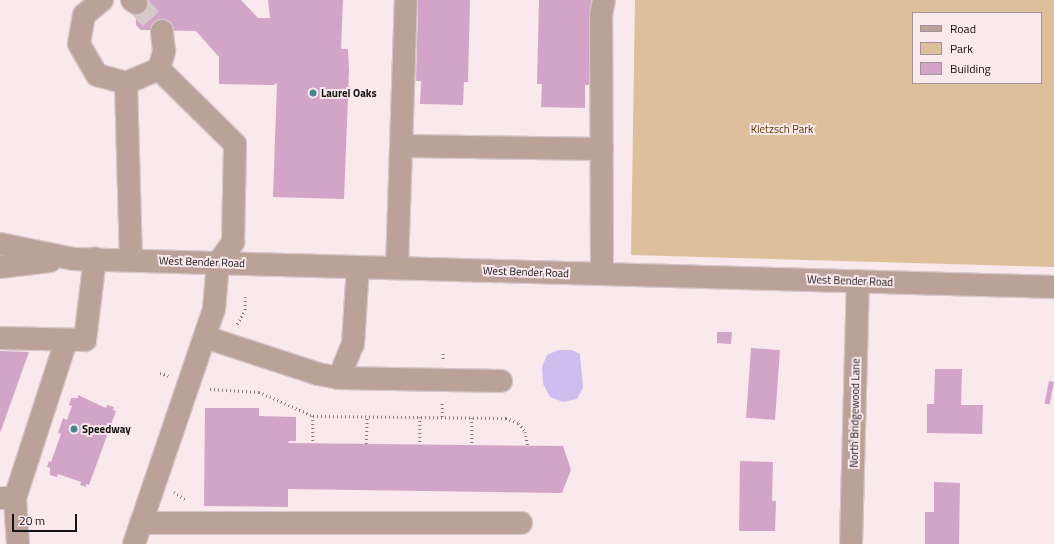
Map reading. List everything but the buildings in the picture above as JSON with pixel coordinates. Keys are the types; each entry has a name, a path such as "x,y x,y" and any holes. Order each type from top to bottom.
{"street":[{"path":"102,0 84,15 79,44 96,75 126,83 159,69"},
{"path":"397,268 406,0"},
{"path":"602,274 601,15 604,0"},
{"path":"159,69 164,51 162,31"},
{"path":"134,544 214,309 218,263 233,242 234,144 159,69"},
{"path":"126,83 131,260"},
{"path":"401,146 602,149"},
{"name":"West Bender Road","path":"0,244 73,259 1054,287"},
{"path":"0,267 73,259"},
{"path":"0,338 66,341 85,340 95,259"},
{"path":"339,378 353,344 358,267"},
{"name":"North Bridgewood Lane","path":"851,544 858,281"},
{"path":"205,337 318,374 339,378 501,382"},
{"path":"18,544 8,498 66,341"},
{"path":"141,523 521,523"}],"path":[{"path":"233,326 245,310 245,297"},
{"path":"209,389 259,392 313,416 506,418 518,423 525,432 528,446"},
{"path":"313,416 313,443"},
{"path":"366,444 367,416"},
{"path":"420,417 420,444"},
{"path":"472,418 472,445"}],"green space":[{"name":"Kletzsch Park","path":"635,0 1054,0 1054,267 631,255"}],"shaded area":[{"path":"558,350 572,350 580,354 583,388 577,399 563,402 550,397 543,384 542,367 547,355"}],"tunnel":[{"path":"136,3 162,31"}],"place":[{"name":"Laurel Oaks","path":"313,93"},
{"name":"Speedway","path":"74,429"}]}
